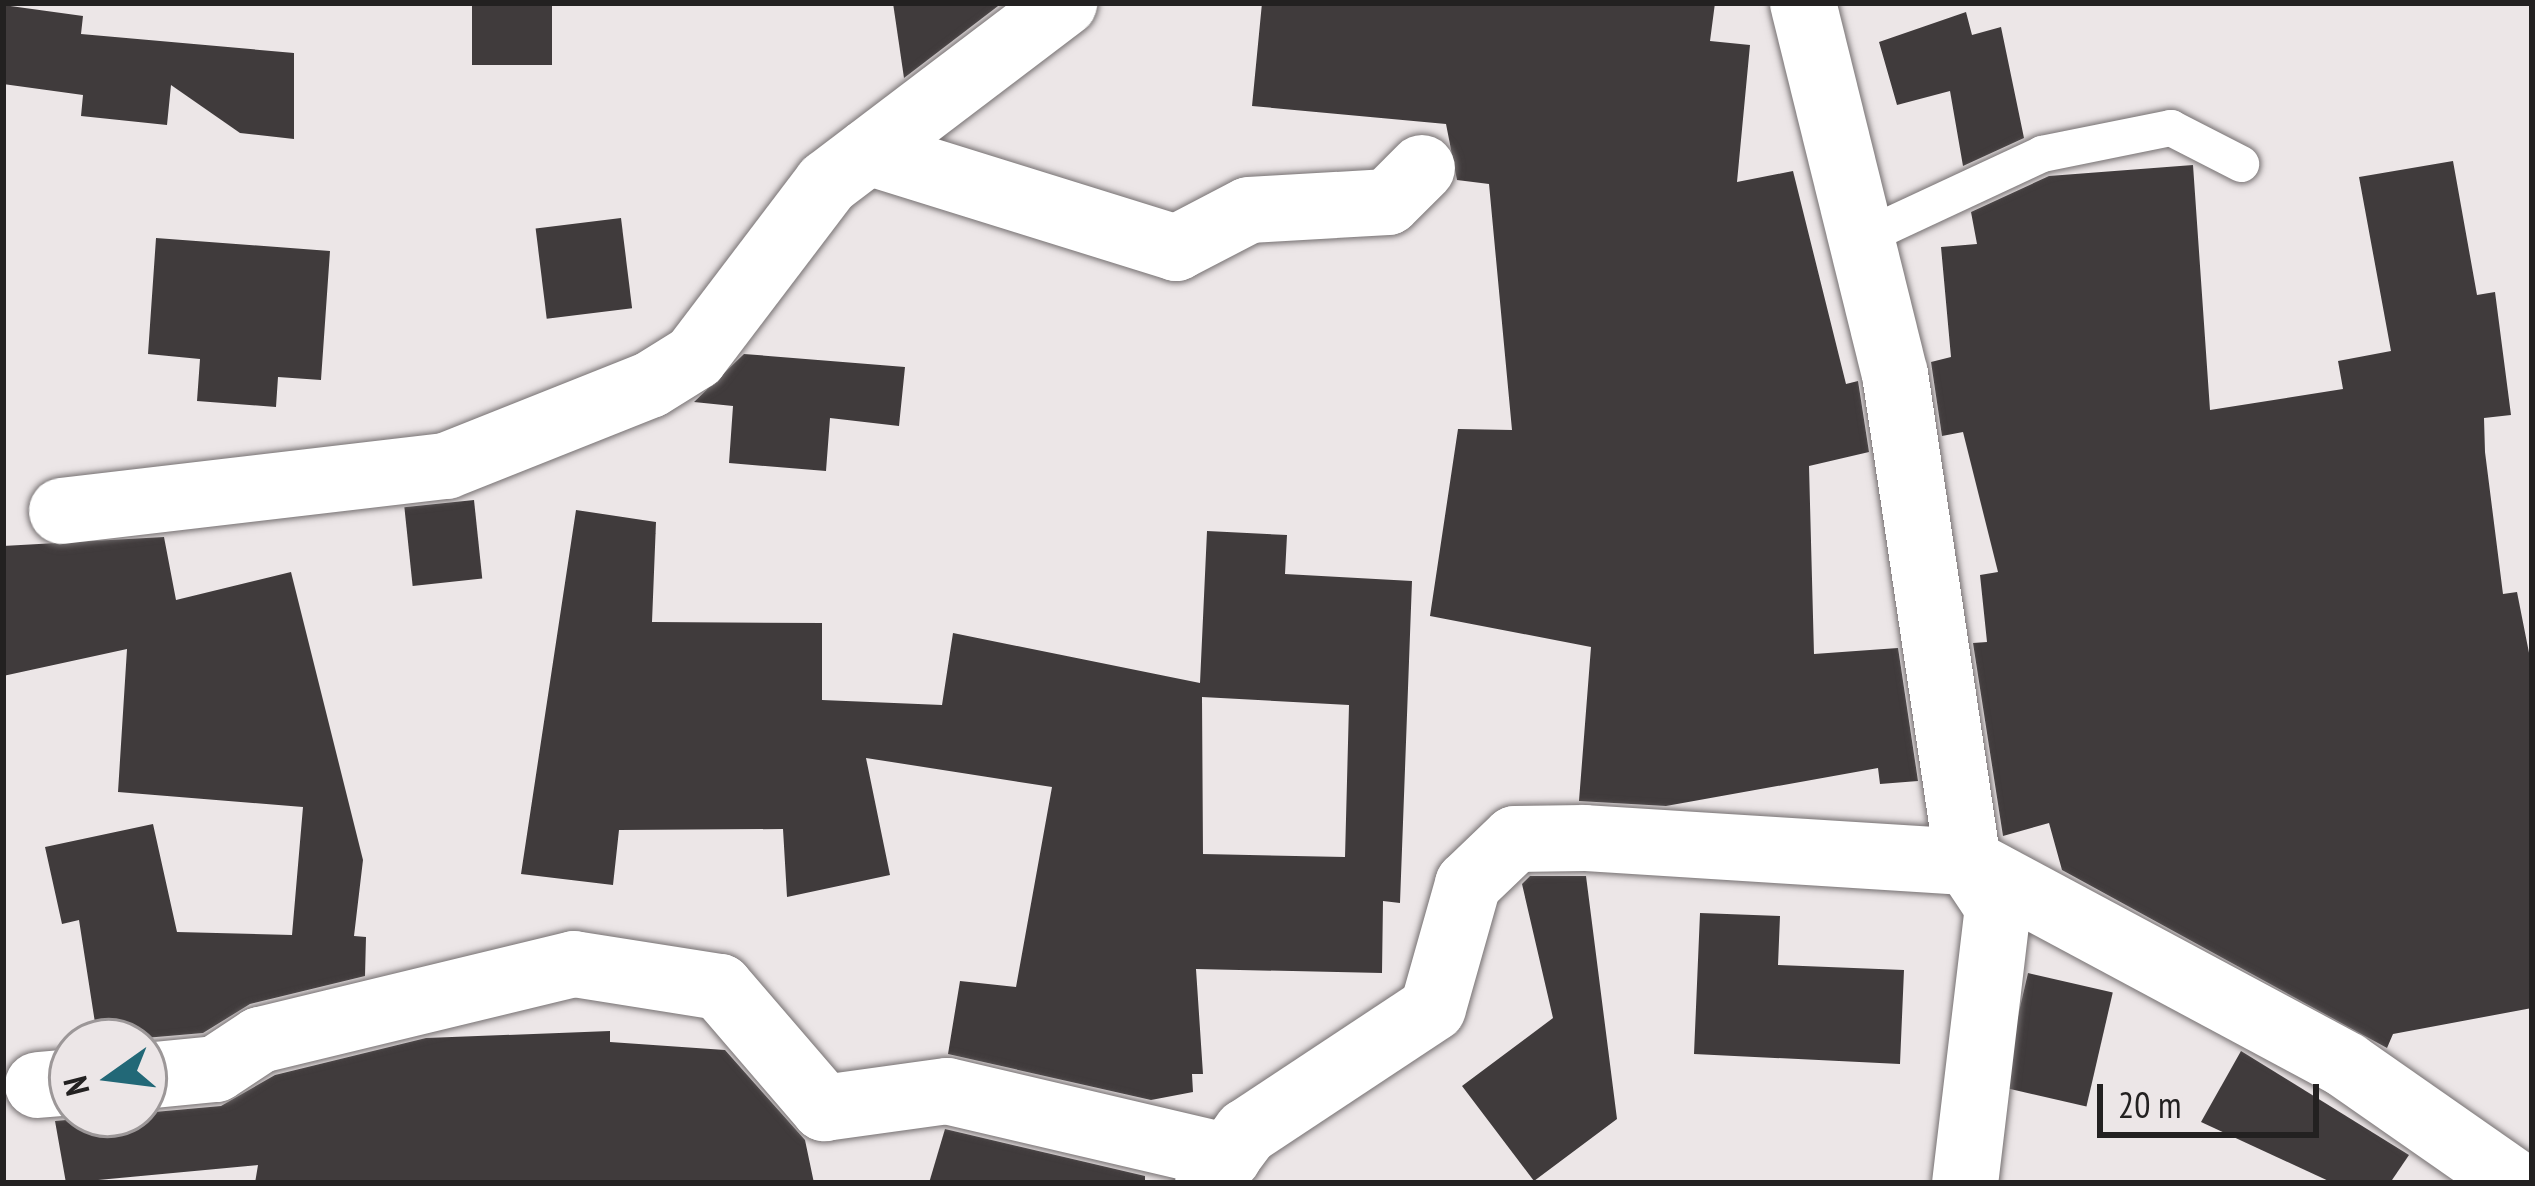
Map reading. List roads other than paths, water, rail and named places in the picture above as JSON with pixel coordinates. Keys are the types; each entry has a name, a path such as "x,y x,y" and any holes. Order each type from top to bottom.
{"street":[{"path":"62,511 446,466 523,442 695,357 784,228 868,152 1064,3"},
{"path":"1803,3 1895,374 1968,862 1998,908 1964,1183"},
{"path":"868,152 1176,248 1249,210 1388,202 1422,168"},
{"path":"168,1074 217,1070 260,1040 574,964 720,987 824,1108 946,1091 1218,1170 1346,1058 1432,1008 1468,884 1515,839 1968,862 2346,1065 2515,1183"}],"lane":[{"path":"1860,239 2042,154 2171,128 2241,164"}]}
